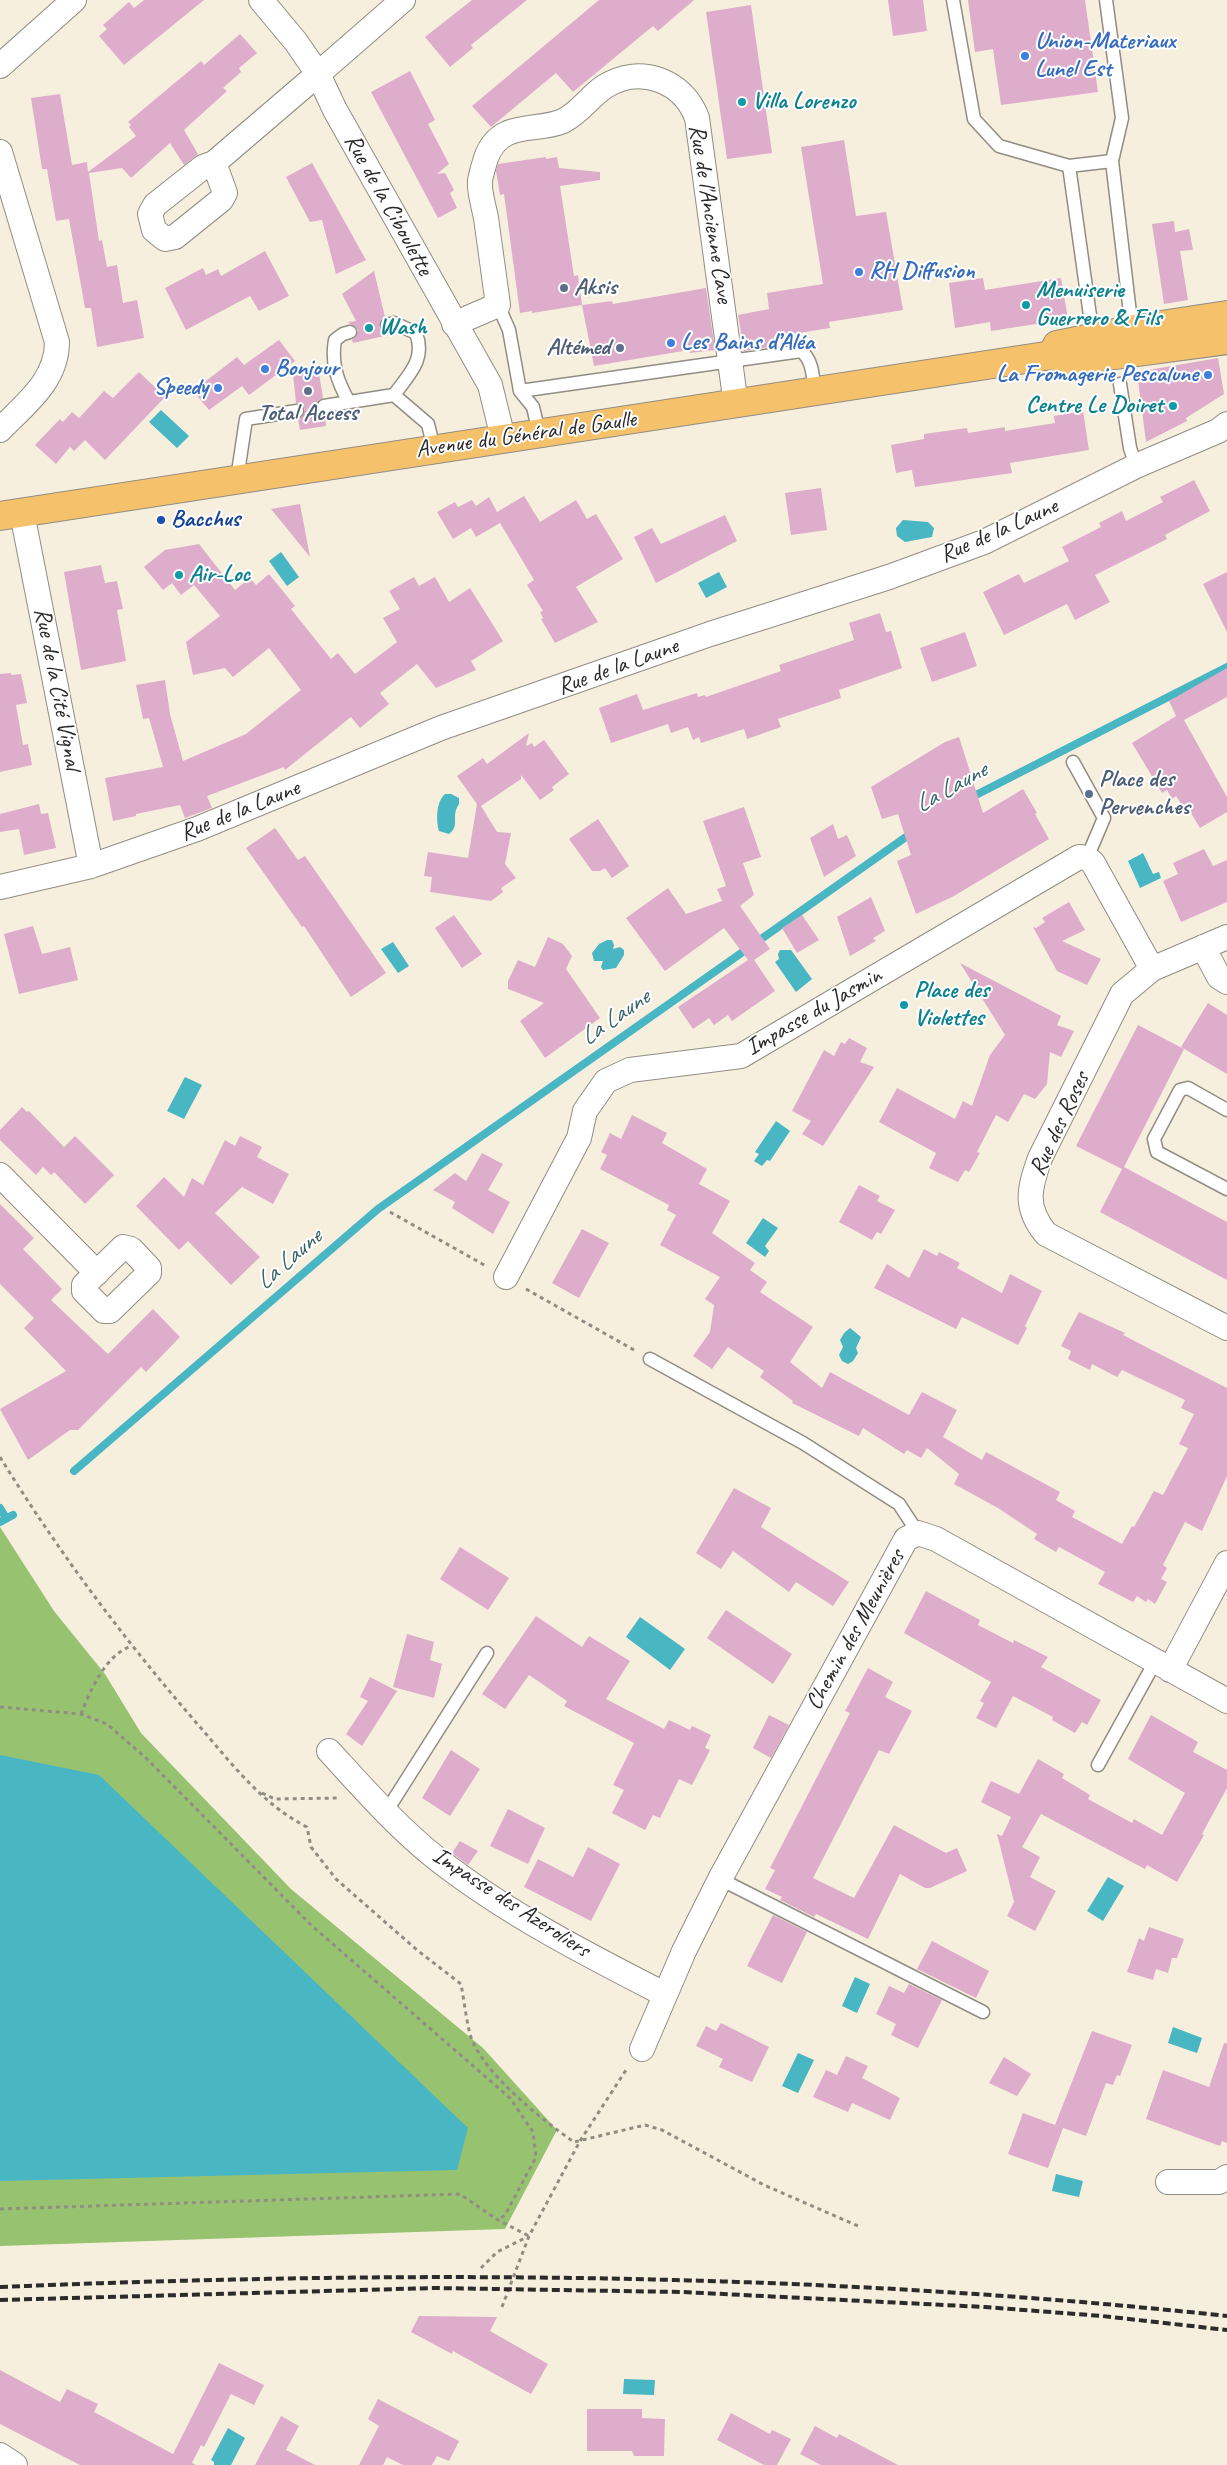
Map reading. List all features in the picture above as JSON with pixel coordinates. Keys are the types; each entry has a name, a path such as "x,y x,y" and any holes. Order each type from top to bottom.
{"main road":[{"name":"Avenue du Général de Gaulle","path":"1052,355 1057,345 1132,330 1227,315"},
{"path":"1122,355 1132,330"},
{"name":"Avenue du Général de Gaulle","path":"6,515 503,438 736,405 1052,355 1070,361 1227,340"}],"street":[{"path":"0,66 74,0"},
{"name":"Rue de la Ciboulette","path":"261,0 296,42 318,74 340,118 454,324 490,385 503,438"},
{"path":"214,163 404,0"},
{"name":"Rue de l'Ancienne Cave","path":"498,305 480,181 486,157 498,140 520,128 561,122 579,112 603,88 626,77 652,78 679,89 692,104 697,118 732,362 736,405"},
{"path":"0,152 57,342 57,358 46,382 0,430"},
{"path":"454,324 498,305"},
{"name":"Rue de la Laune","path":"0,887 90,866 197,829 441,728 710,634 889,577 984,542 1136,466 1224,434"},
{"name":"Rue de la Cité Vignal","path":"6,515 90,866"},
{"name":"Impasse du Jasmin","path":"506,1277 579,1138 585,1111 606,1081 630,1070 741,1056 1079,857 1087,858"},
{"path":"1087,858 1093,863 1152,969"},
{"name":"Rue des Roses","path":"1227,936 1152,969 1122,994 1040,1158 1032,1181 1030,1202 1032,1213 1046,1234 1227,1328"},
{"path":"1203,947 1219,977 1227,982"},
{"path":"0,1175 97,1272"},
{"name":"Chemin des Meunières","path":"642,2049 664,1994 720,1878 906,1538 918,1533 936,1539 1227,1701"},
{"path":"1162,1666 1227,1563"},
{"name":"Impasse des Azeroliers","path":"329,1751 379,1805 437,1858 490,1896 567,1944 664,1994"},
{"path":"1168,2182 1219,2182 1227,2177"},
{"path":"0,2455 15,2465"}],"lane":[{"path":"953,0 974,119 999,146 1069,166 1112,161"},
{"path":"1106,0 1122,118 1112,161 1132,330"},
{"path":"1069,166 1093,338"},
{"path":"498,305 509,330 520,391 533,407 539,433"},
{"path":"324,406 394,395 419,357 421,346 416,333 394,323 387,325"},
{"path":"349,402 334,369 332,354 335,340 342,334 350,332"},
{"path":"520,391 801,351 807,356 816,392"},
{"path":"1120,384 1130,448 1136,466"},
{"path":"394,395 428,424 434,449"},
{"path":"236,479 246,418 297,410"},
{"path":"1073,762 1104,818 1087,858"},
{"path":"1227,1110 1188,1088 1180,1090 1154,1139 1157,1152 1227,1190"},
{"path":"650,1359 803,1443 898,1504 918,1533"},
{"path":"379,1805 487,1653"},
{"path":"1098,1765 1162,1666"},
{"path":"720,1878 983,2012"}],"path":[{"path":"390,1212 650,1359"},
{"path":"0,1457 79,1577 131,1646 259,1792 285,1816 307,1827 311,1847 336,1879 417,1950 461,1984 471,2036 488,2067 547,2123 574,2142 645,2125 662,2130 764,2185 858,2226"},
{"path":"81,1714 91,1689 118,1651 131,1646"},
{"path":"0,1707 81,1714 107,1724 147,1759 311,1925 510,2098 533,2132 536,2157 505,2215 498,2220"},
{"path":"259,1792 276,1799 379,1805"},
{"path":"502,2306 530,2236 580,2141 631,2062 642,2049"},
{"path":"0,2209 460,2194 498,2220 530,2236"},
{"path":"481,2268 497,2252 530,2236"}],"green space":[{"path":"0,1527 54,1611 105,1674 141,1733 291,1889 483,2048 557,2130 505,2229 0,2246"}],"water":[{"path":"161,410 189,436 177,448 149,422"},
{"path":"903,520 928,522 934,528 932,537 905,542 897,536 896,528"},
{"path":"281,552 299,577 287,586 269,561"},
{"path":"719,572 727,587 706,598 698,583"},
{"path":"445,794 451,794 459,798 459,804 455,813 455,824 453,831 449,834 439,831 437,822 438,806"},
{"path":"1143,853 1153,874 1159,872 1161,878 1140,888 1128,861"},
{"path":"612,940 613,949 620,947 624,950 624,955 616,968 603,970 601,967 603,961 594,961 592,953 599,944"},
{"path":"393,942 409,966 398,973 381,949"},
{"path":"780,950 791,950 812,979 796,992 775,962 779,959 778,954"},
{"path":"185,1077 202,1085 184,1119 167,1111"},
{"path":"776,1121 790,1131 770,1161 767,1160 762,1166 754,1161 759,1154 755,1152"},
{"path":"763,1218 778,1228 765,1246 769,1251 765,1257 746,1243"},
{"path":"850,1328 861,1337 856,1348 858,1353 853,1361 848,1364 842,1361 839,1355 843,1347 840,1340"},
{"path":"640,1617 685,1649 670,1670 626,1637"},
{"path":"0,1755 99,1775 468,2128 457,2170 0,2181"},
{"path":"1108,1877 1124,1886 1103,1921 1087,1911"},
{"path":"855,1977 870,1984 857,2013 842,2006"},
{"path":"1173,2027 1202,2038 1197,2053 1168,2043"},
{"path":"798,2053 814,2060 798,2093 782,2086"},
{"path":"1056,2174 1083,2181 1079,2197 1052,2191"},
{"path":"624,2379 655,2380 654,2395 623,2394"},
{"path":"228,2428 245,2438 231,2465 214,2465 214,2462 211,2460"}],"building":[{"path":"144,0 204,0 124,65 99,36 107,29 103,25 129,2 134,8"},
{"path":"472,0 527,0 471,45 473,48 450,67 425,37"},
{"path":"599,0 694,0 658,31 653,26 573,92 556,73 491,127 472,106"},
{"path":"888,0 923,0 927,31 893,36"},
{"path":"968,0 1085,0 1098,92 1001,105 993,49 975,52"},
{"path":"751,5 772,153 727,159 706,12"},
{"path":"240,34 257,53 239,68 241,72 223,88 227,91 184,130 198,154 184,165 170,143 131,178 122,168 89,173 99,241 102,240 107,267 117,265 123,303 137,300 144,338 97,347 91,308 85,308 69,219 56,221 47,169 42,169 31,98 60,94 72,165 87,162 88,172 136,136 129,127 131,125 128,122 201,61 204,65"},
{"path":"410,71 435,120 428,124 449,164 437,174 445,173 454,190 450,193 457,208 438,218 371,92"},
{"path":"844,140 856,216 886,212 903,310 829,322 830,328 774,337 775,346 744,351 738,315 769,309 767,293 823,284 801,147"},
{"path":"546,157 546,159 557,157 559,168 600,172 600,180 560,186 574,276 578,275 582,305 532,313 532,311 520,313 504,194 500,195 496,171 498,164"},
{"path":"312,163 366,260 336,274 322,220 310,222 286,177"},
{"path":"1174,221 1175,232 1189,229 1193,250 1180,251 1188,300 1164,304 1152,224"},
{"path":"265,251 289,296 259,311 250,296 186,330 165,288 203,268 206,275 218,269 221,276"},
{"path":"374,271 385,317 381,320 379,327 389,335 353,343 352,340 356,337 358,330 348,322 356,321 342,294"},
{"name":"Menuiserie Guerrero & Fils","path":"983,278 985,290 1061,278 1068,319 991,331 990,322 955,328 949,283"},
{"path":"706,288 715,350 690,353 689,350 594,366 582,305 612,301 613,304"},
{"path":"279,340 295,361 249,395 242,386 209,410 193,391 237,357 244,365"},
{"name":"Centre Le Doiret","path":"1218,358 1224,394 1186,418 1187,421 1146,442 1137,372"},
{"path":"139,372 165,397 105,460 85,440 74,451 70,447 56,464 35,445 60,419 63,422 72,412 79,418 104,391 113,398"},
{"name":"Total Access","path":"319,373 323,398 319,400 316,407 318,411 325,414 326,426 300,430 298,419 302,417 305,410 303,406 296,403 293,375"},
{"path":"1083,411 1089,450 1010,463 1012,473 915,487 912,470 896,473 891,445 924,439 924,434 967,428 968,433 1005,427 1005,431 1055,423 1054,416"},
{"path":"1194,480 1210,511 1165,535 1167,539 1095,575 1110,602 1075,620 1067,604 1004,635 983,592 1019,574 1024,583 1069,561 1062,547 1101,527 1099,523 1122,511 1126,521 1163,502 1160,497"},
{"path":"821,488 827,530 791,535 785,493"},
{"path":"524,496 540,522 576,500 587,519 596,514 623,559 576,587 598,622 555,643 541,619 543,618 540,612 543,611 527,585 534,580 500,523 476,537 471,528 453,539 437,512 455,502 458,507 472,500 476,506 489,497 497,512"},
{"path":"300,504 310,557 271,509"},
{"path":"725,515 737,541 656,583 634,537 652,528 661,544"},
{"path":"199,544 235,590 250,578 256,585 269,574 295,606 291,609 331,659 338,653 355,674 397,642 383,618 400,609 389,591 414,577 419,586 435,577 449,602 470,588 503,641 471,661 476,670 436,688 417,664 380,693 389,704 360,728 351,717 285,770 284,767 207,796 212,808 185,818 180,805 113,821 105,778 163,767 149,718 143,719 136,685 165,680 170,714 183,761 246,734 301,690 269,648 233,677 225,668 193,675 186,642 220,616 194,585 181,595 172,583 163,590 144,567 165,550"},
{"path":"101,565 105,583 117,581 123,609 117,610 126,661 81,670 64,572"},
{"path":"1227,572 1227,632 1203,584"},
{"path":"880,613 886,632 891,631 902,668 839,690 841,698 778,719 781,727 747,739 744,729 701,743 699,737 693,740 688,727 671,733 668,724 611,743 599,708 637,694 643,710 697,693 698,697 705,695 706,697 781,671 779,665 854,640 849,623"},
{"path":"965,632 977,666 932,682 920,648"},
{"path":"1227,668 1227,697 1184,720 1227,797 1227,812 1200,828 1191,813 1188,814 1176,796 1172,799 1167,790 1162,793 1132,743 1176,716 1169,701"},
{"path":"11,673 11,675 21,674 27,703 16,705 23,745 28,744 32,765 0,772 0,674"},
{"path":"529,733 526,746 532,743 534,747 544,740 569,774 552,787 554,790 540,800 521,775 521,779 481,806 497,832 511,833 505,864 516,878 501,888 503,892 491,901 430,892 432,877 424,876 428,852 468,858 477,804 457,776 483,758 487,764"},
{"path":"959,737 983,813 1023,789 1049,839 954,896 916,914 897,861 911,855 898,814 882,819 871,787 945,742"},
{"path":"39,804 41,814 48,813 56,848 24,855 19,829 0,832 0,814"},
{"path":"744,807 761,857 743,863 754,895 740,906 770,949 754,960 775,991 732,1021 728,1015 714,1025 709,1018 693,1029 678,1007 748,960 724,928 665,971 626,918 668,888 686,914 722,901 717,889 726,886 703,821"},
{"path":"598,819 629,866 612,878 605,868 600,871 592,871 569,839"},
{"path":"833,824 838,839 847,835 856,856 824,877 810,838"},
{"path":"275,828 298,860 305,856 386,973 351,997 304,926 302,927 246,848"},
{"path":"1204,849 1213,866 1227,860 1227,902 1181,922 1163,881 1178,874 1173,863"},
{"path":"871,897 885,931 873,938 876,941 850,956 837,917"},
{"path":"1069,902 1085,930 1062,941 1101,959 1087,985 1057,971 1033,927 1036,928 1045,922 1042,918"},
{"path":"454,915 482,954 462,968 435,928"},
{"path":"802,915 819,940 797,953 782,928"},
{"path":"33,926 42,954 70,947 78,980 19,994 4,934"},
{"path":"548,937 563,944 572,956 566,969 600,1018 545,1058 520,1021 544,1003 508,989 508,981 518,960 535,967"},
{"path":"960,963 1061,1016 1057,1025 1074,1031 1061,1057 1050,1052 1047,1084 1035,1099 1024,1094 1008,1122 996,1115 977,1152 980,1153 969,1172 965,1170 958,1182 929,1168 936,1153 879,1122 897,1088 955,1119 963,1101 972,1106 990,1055 1005,1035"},
{"path":"1208,1003 1227,1015 1227,1074 1181,1047"},
{"path":"1138,1025 1184,1049 1124,1167 1227,1222 1227,1280 1100,1212 1122,1169 1076,1146"},
{"path":"849,1038 867,1048 860,1062 874,1067 823,1146 802,1134 811,1121 792,1111 824,1050 834,1056 841,1042 845,1044"},
{"path":"22,1107 27,1112 29,1111 64,1147 75,1136 114,1175 85,1204 54,1172 51,1175 43,1167 36,1175 0,1140 0,1130"},
{"path":"632,1115 667,1133 662,1143 707,1169 699,1184 730,1201 712,1233 755,1263 750,1270 767,1282 760,1292 813,1327 790,1362 822,1388 830,1372 909,1415 922,1392 957,1410 943,1437 982,1460 986,1452 1060,1492 1056,1500 1075,1511 1072,1517 1122,1544 1154,1491 1163,1495 1188,1448 1179,1444 1194,1414 1181,1408 1185,1400 1122,1370 1117,1377 1092,1364 1090,1370 1068,1359 1071,1351 1061,1346 1079,1312 1125,1333 1123,1335 1227,1388 1227,1476 1202,1531 1185,1522 1163,1565 1167,1568 1161,1579 1167,1582 1155,1604 1148,1599 1146,1602 1137,1596 1133,1602 1098,1584 1105,1572 1059,1547 1056,1552 1034,1539 1037,1534 998,1508 954,1484 959,1474 927,1448 921,1458 907,1450 904,1454 863,1428 859,1436 792,1403 793,1401 760,1377 764,1371 728,1347 712,1369 693,1356 710,1332 714,1305 705,1299 720,1277 660,1245 676,1215 667,1210 669,1205 600,1169 607,1155 601,1152 610,1133 621,1139"},
{"path":"240,1136 262,1147 257,1157 289,1174 273,1204 242,1187 215,1213 260,1257 231,1285 188,1241 179,1250 136,1206 164,1177 184,1197 192,1178 203,1185 225,1140 235,1146"},
{"path":"482,1153 503,1164 488,1190 510,1202 493,1234 452,1208 455,1202 433,1190 455,1173 466,1181"},
{"path":"859,1185 880,1196 877,1201 895,1210 881,1234 877,1232 872,1240 839,1222"},
{"path":"0,1204 34,1238 23,1249 62,1289 51,1300 108,1354 153,1309 180,1337 146,1372 141,1367 78,1430 70,1430 28,1460 0,1409 66,1371 24,1328 34,1318 0,1284"},
{"path":"582,1229 609,1243 579,1298 552,1283"},
{"path":"924,1249 937,1256 939,1252 960,1263 957,1268 1002,1293 1010,1274 1042,1291 1018,1345 962,1317 956,1329 874,1288 887,1264 909,1278"},
{"path":"734,1488 771,1508 761,1527 849,1582 833,1606 796,1582 789,1592 733,1551 721,1569 696,1553"},
{"path":"460,1547 509,1578 488,1610 440,1579"},
{"path":"926,1591 980,1620 978,1625 1013,1643 1014,1640 1048,1657 1041,1667 1101,1700 1087,1725 1082,1722 1075,1733 1052,1720 1053,1717 1013,1696 996,1728 976,1718 984,1703 980,1701 991,1682 904,1633"},
{"path":"726,1610 792,1654 773,1684 707,1638"},
{"path":"536,1616 582,1647 589,1636 630,1661 606,1699 664,1729 669,1720 690,1730 692,1726 711,1735 705,1748 710,1750 692,1785 679,1779 660,1818 653,1815 645,1830 612,1813 624,1790 613,1785 634,1743 564,1706 567,1701 529,1675 505,1709 482,1694"},
{"path":"407,1634 434,1642 430,1660 442,1664 434,1698 393,1687"},
{"path":"868,1668 893,1682 885,1697 912,1711 889,1754 879,1750 813,1878 854,1898 894,1825 946,1853 957,1848 967,1871 930,1888 925,1888 900,1874 868,1939 816,1914 814,1917 780,1900 782,1897 765,1889 775,1870 770,1868 850,1713 845,1711"},
{"path":"370,1677 397,1691 362,1746 346,1734 368,1701 360,1697"},
{"path":"769,1715 789,1725 771,1758 753,1748"},
{"path":"1151,1715 1198,1742 1193,1752 1227,1770 1227,1788 1202,1834 1204,1835 1177,1882 1147,1865 1145,1869 1041,1814 1022,1847 1040,1857 1030,1877 1056,1891 1035,1931 1007,1916 1014,1902 997,1834 1002,1836 1011,1817 981,1802 991,1781 1019,1794 1038,1759 1064,1774 1062,1778 1090,1795 1088,1799 1132,1823 1134,1819 1162,1835 1185,1793 1128,1759"},
{"path":"451,1750 480,1769 450,1816 422,1798"},
{"path":"508,1809 545,1828 528,1864 490,1846"},
{"path":"460,1841 478,1851 468,1865 452,1853"},
{"path":"588,1847 620,1864 591,1921 524,1887 538,1859 573,1877"},
{"path":"773,1915 807,1932 782,1983 747,1966"},
{"path":"1149,1927 1184,1939 1177,1958 1172,1958 1168,1973 1156,1969 1153,1980 1127,1972 1139,1938 1144,1941"},
{"path":"932,1941 989,1971 976,1998 917,1969"},
{"path":"909,1984 942,2000 918,2048 891,2035 896,2024 876,2014 889,1986 904,1993"},
{"path":"721,2023 769,2047 752,2082 719,2067 723,2059 696,2046 706,2026 716,2031"},
{"path":"1092,2031 1132,2045 1120,2076 1117,2075 1113,2085 1106,2083 1086,2136 1063,2128 1048,2168 1008,2154 1023,2113 1055,2125"},
{"path":"1224,2043 1227,2043 1227,2143 1222,2141 1220,2146 1146,2119 1163,2070 1209,2087"},
{"path":"846,2056 868,2066 862,2078 900,2098 890,2120 852,2103 848,2112 813,2097 826,2070 837,2075"},
{"path":"1004,2057 1031,2074 1017,2096 989,2083"},
{"path":"419,2316 497,2317 490,2331 548,2364 531,2394 453,2351 452,2354 411,2332"},
{"path":"219,2363 264,2385 254,2405 231,2394 204,2447 201,2445 192,2463 196,2465 80,2465 0,2424 0,2370 60,2402 67,2389 98,2404 94,2412 173,2454"},
{"path":"378,2399 459,2441 449,2461 437,2456 432,2465 403,2465 387,2457 383,2465 359,2465 379,2426 368,2419"},
{"path":"587,2409 642,2409 642,2418 665,2419 664,2456 634,2456 632,2451 587,2451"},
{"path":"731,2413 770,2434 772,2430 791,2439 777,2465 764,2465 717,2440"},
{"path":"281,2416 299,2426 286,2450 315,2465 255,2465"},
{"path":"815,2426 837,2438 839,2434 898,2465 821,2465 800,2454"}],"waterway":[{"name":"La Laune","path":"970,798 1227,667"},
{"name":"La Laune","path":"74,1471 378,1209 913,832"},
{"path":"0,1508 6,1518"},
{"name":"La Laune","path":"0,1522 13,1515"}],"railway":[{"path":"0,2287 307,2278 614,2279 767,2283 921,2291 1074,2301 1227,2316"},
{"path":"0,2300 434,2288 682,2292 985,2307 1102,2316 1227,2330"}],"place":[{"name":"Union-Materiaux Lunel Est","path":"1025,56"},
{"name":"Villa Lorenzo","path":"742,102"},
{"name":"RH Diffusion","path":"859,272"},
{"name":"Aksis","path":"564,288"},
{"name":"Menuiserie Guerrero & Fils","path":"1026,305"},
{"name":"Wash","path":"369,328"},
{"name":"Les Bains d’Aléa","path":"671,343"},
{"name":"Altémed","path":"620,348"},
{"name":"Bonjour","path":"265,369"},
{"name":"La Fromagerie Pescalune","path":"1208,375"},
{"name":"Speedy","path":"218,388"},
{"name":"Total Access","path":"308,391"},
{"name":"Centre Le Doiret","path":"1173,406"},
{"name":"Bacchus","path":"161,520"},
{"name":"Air-Loc","path":"179,575"},
{"name":"Place des Pervenches","path":"1089,794"},
{"name":"Place des Violettes","path":"904,1005"}]}
